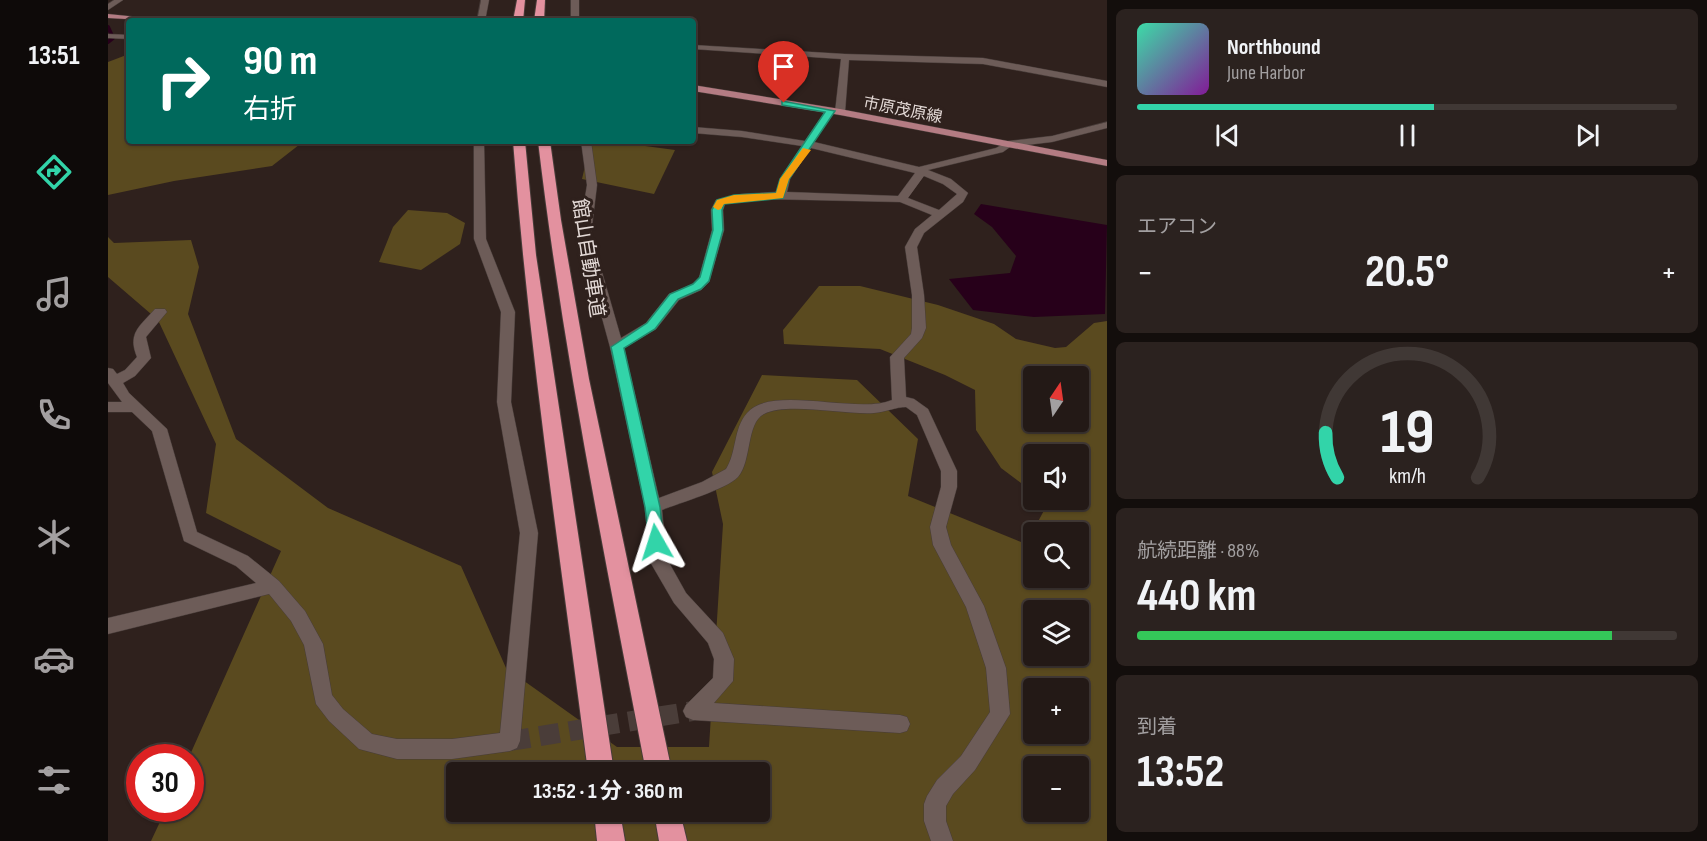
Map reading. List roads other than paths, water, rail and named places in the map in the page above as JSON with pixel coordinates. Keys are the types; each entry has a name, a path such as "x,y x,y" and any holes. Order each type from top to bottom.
{"highway":[{"path":"518,18 520,0"},
{"path":"539,18 541,0"},
{"path":"519,144 529,255 544,374 600,762"},
{"name":"館山自動車道","path":"544,144 582,382 657,762"},
{"path":"608,822 611,841"},
{"path":"669,822 673,841"}],"main road":[{"path":"108,13 139,18"},
{"name":"市原茂原線","path":"696,89 1107,163"}],"street":[{"path":"108,13 119,0"},
{"path":"482,18 486,0"},
{"path":"575,0 575,18"},
{"path":"108,36 126,37"},
{"path":"696,47 845,57 983,61 1107,84"},
{"path":"780,196 785,179 835,112 845,57"},
{"path":"901,199 924,168 999,150 1009,144 1052,139 1107,125"},
{"path":"696,130 761,135 810,143 921,172 952,185 963,193 959,200 919,231 910,247 918,296 919,328 917,335 897,357 899,402"},
{"path":"160,312 139,338 138,344 144,358 130,373 112,376 136,407 159,429 190,536 242,561 273,586 298,616 313,644 323,698 336,715 366,742 397,749 452,749 510,741 529,534 504,402 508,312 480,239 479,144"},
{"path":"586,144 592,185 585,234 617,347 653,507 658,560 680,598 716,639 724,659 723,681 693,711 900,724"},
{"path":"617,347 651,326 674,297 697,286 705,279 718,230 717,210 720,202 734,198 780,196 901,199 939,214"},
{"path":"653,507 731,475 740,460 749,420 758,411 792,405 878,407 909,402 924,412 949,471 949,487 938,527 942,545 975,606 996,668 1000,714 968,763 945,786 935,804 935,821 942,841"},
{"path":"108,407 136,407"},
{"path":"108,626 273,586"}],"waterway":[{"path":"108,27 113,38 108,42"}],"tunnel":[{"path":"510,741 693,711"}]}
